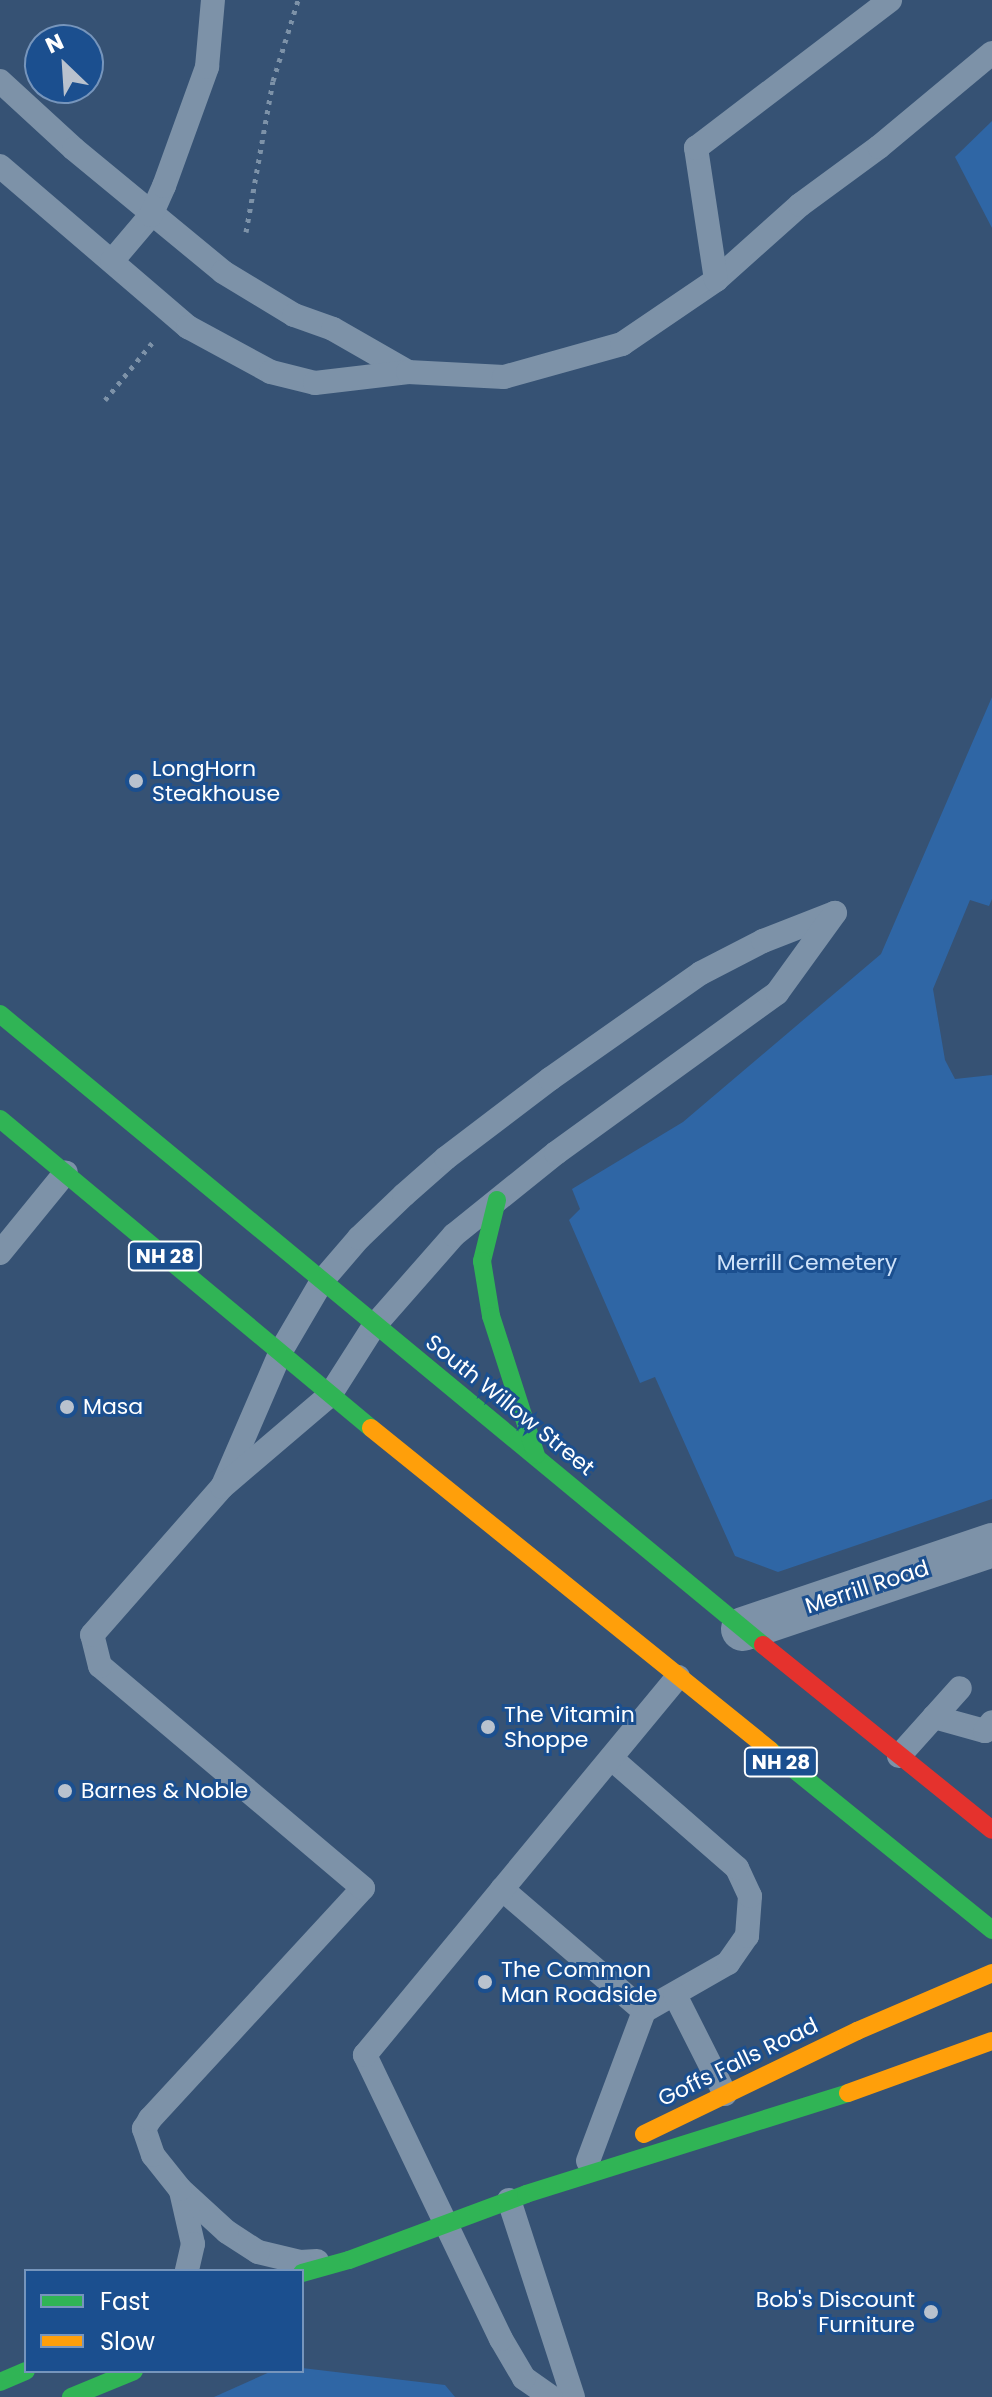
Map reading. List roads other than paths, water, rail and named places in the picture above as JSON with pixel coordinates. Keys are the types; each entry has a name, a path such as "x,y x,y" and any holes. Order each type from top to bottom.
{"main road":[{"name":"South Willow Street","path":"0,1014 374,1326 536,1455 743,1629 992,1830"},
{"name":"NH 28","path":"0,1119 330,1395 992,1930"},
{"path":"497,1200 482,1261 491,1316 536,1455"},
{"name":"Goffs Falls Road","path":"509,2200 857,2031 992,1973"},
{"name":"Goffs Falls Road","path":"304,2272 349,2260 509,2200 881,2083 992,2041"},
{"name":"Goffs Falls Road","path":"304,2286 349,2260"},
{"path":"0,2382 24,2372"},
{"path":"71,2397 129,2373"}],"street":[{"name":"Merrill Road","path":"743,1629 992,1545"}],"lane":[{"path":"112,261 151,215 207,67 213,0"},
{"path":"716,280 696,148 890,0"},
{"path":"0,166 188,327 271,372 315,383 408,372 504,377 622,344 716,280 800,205 879,147 992,53"},
{"path":"0,81 151,215 223,272 294,315 333,329 408,372"},
{"path":"222,1487 281,1351 322,1281 359,1238 414,1186 550,1079 701,973 763,941 835,913 777,993 556,1153 454,1235 374,1326 330,1395 222,1487 92,1635 100,1666 363,1888 144,2129 147,2143 180,2189 227,2232 258,2252 300,2262 349,2260"},
{"path":"0,1253 66,1172"},
{"path":"551,2397 524,2378 501,2339 365,2055 678,1677"},
{"path":"899,1756 960,1688"},
{"path":"934,1717 985,1731 992,1722"},
{"path":"588,2161 644,2011 728,1963 747,1936 750,1896 737,1868 611,1758"},
{"path":"502,1889 644,2011"},
{"path":"675,1995 725,2094"},
{"path":"180,2189 193,2244 187,2269"},
{"path":"509,2200 573,2397"}],"place":[{"name":"LongHorn Steakhouse","path":"136,781"},
{"name":"Masa","path":"67,1407"},
{"name":"The Vitamin Shoppe","path":"488,1727"},
{"name":"Barnes & Noble","path":"65,1791"},
{"name":"The Common Man Roadside","path":"485,1982"},
{"name":"Bob's Discount Furniture","path":"931,2312"}],"park label":[{"name":"Merrill Cemetery","path":"807,1263"}]}
